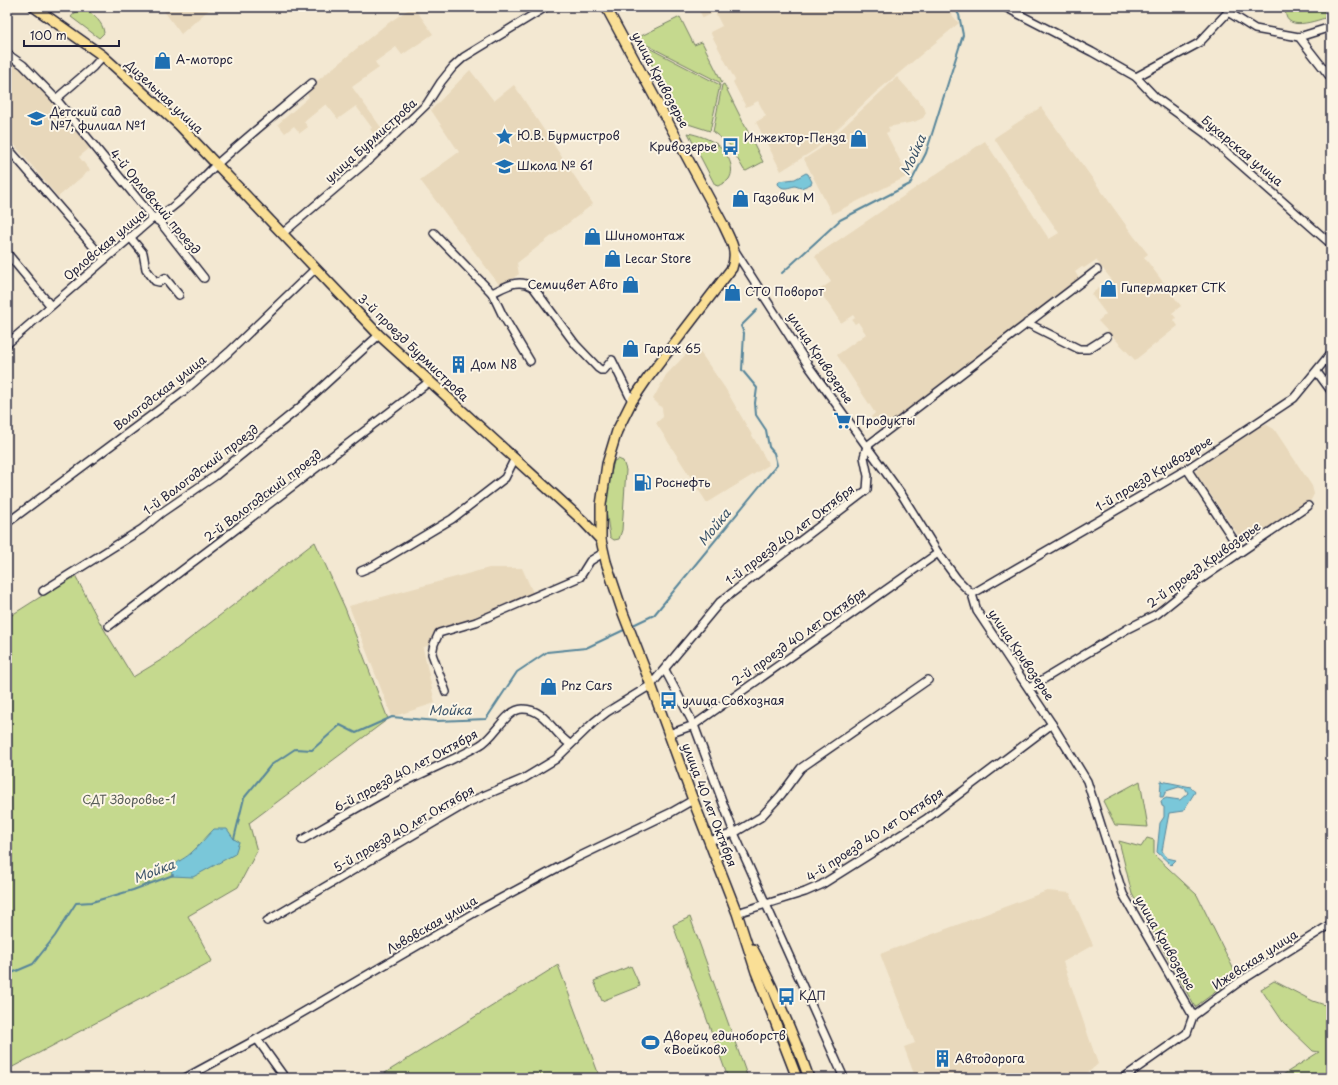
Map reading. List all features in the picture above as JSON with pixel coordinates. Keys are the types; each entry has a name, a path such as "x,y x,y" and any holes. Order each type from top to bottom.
{"main road":[{"name":"Дизельная улица","path":"34,7 103,56 179,125 216,165"},
{"name":"улица Кривозерье","path":"606,7 724,226 735,251"},
{"name":"3-й проезд Бурмистрова","path":"216,165 283,233 315,269 379,335 429,382 515,458 583,521 601,540"},
{"path":"601,540 601,505 607,464 617,431 632,401 646,379 732,268 735,251"},
{"name":"улица 40 лет Октября","path":"601,540 603,553 623,613 737,913 756,972 797,1078"},
{"path":"743,930 764,969 799,1050 809,1078"}],"street":[{"name":"улица Бурмистрова","path":"283,233 371,158 427,104 441,82 464,56 546,7"},
{"name":"Бухарская улица","path":"1004,7 1092,52 1136,77 1155,97 1206,134 1331,244"},
{"path":"1136,77 1199,43 1229,9 1255,29 1299,37 1331,27"},
{"path":"1299,37 1331,78"},
{"name":"4-й Орловский проезд","path":"7,54 23,65 56,99 153,218 160,222 204,278"},
{"path":"56,99 93,67 103,56"},
{"path":"216,165 312,83"},
{"path":"7,147 104,259"},
{"name":"Орловская улица","path":"7,344 130,237 153,218 162,215 216,165"},
{"path":"434,233 492,293 502,314 530,361"},
{"path":"130,237 143,253 146,269 155,282 159,282 165,278 179,295"},
{"name":"улица Кривозерье","path":"735,251 810,368 902,495 938,553 957,579 972,594 977,611 1029,688 1087,781 1123,894 1193,1016"},
{"path":"7,253 50,306"},
{"name":"Вологодская улица","path":"7,523 184,391 229,352 315,269"},
{"path":"867,446 1097,270"},
{"path":"492,293 515,282 525,283 533,288 576,345 598,368 604,370 612,360 632,401"},
{"path":"1027,323 1079,348 1088,349 1107,337"},
{"name":"1-й Вологодский проезд","path":"43,591 142,529 161,513 215,476 298,409 379,335"},
{"name":"1-й проезд Кривозерье","path":"972,594 1187,469 1294,398 1317,372 1331,353"},
{"path":"1317,372 1331,391"},
{"name":"2-й Вологодский проезд","path":"109,626 429,382"},
{"name":"1-й проезд 40 лет Октября","path":"665,670 720,602 867,490 868,476 864,457 867,446"},
{"path":"361,571 373,566 452,518 505,478 515,458"},
{"path":"1187,469 1241,551"},
{"name":"2-й проезд Кривозерье","path":"1029,688 1127,629 1157,614 1198,581 1308,506"},
{"path":"446,692 432,654 434,644 439,633 476,622 580,577 590,561 603,553"},
{"name":"2-й проезд 40 лет Октября","path":"670,734 694,724 938,553"},
{"path":"665,670 694,724 734,833 844,1078"},
{"name":"5-й проезд 40 лет Октября","path":"267,922 469,802 528,777 556,759 570,744 607,712 651,685 665,670"},
{"path":"709,841 734,833 761,817 781,795 801,768 928,680"},
{"name":"6-й проезд 40 лет Октября","path":"302,840 396,787 485,742 515,711 528,709 538,713 548,721 561,738 570,744"},
{"name":"4-й проезд 40 лет Октября","path":"737,913 805,892 828,881 926,818 1052,724"},
{"name":"Львовская улица","path":"185,1078 257,1039 486,907 574,859 672,812 693,800"},
{"name":"Ижевская улица","path":"1193,1016 1239,982 1331,924"},
{"path":"1123,1078 1187,1033 1193,1016"},
{"path":"257,1039 285,1078"}],"shaded area":[{"path":"161,7 212,7 181,34"},
{"path":"414,7 433,34 402,55 396,47 375,62 379,68 352,87 388,137 380,143 370,129 372,128 356,106 338,119 326,104 304,122 308,127 300,133 294,126 285,133 278,124 309,97 305,91 384,26"},
{"path":"697,7 945,7 959,23 875,93 816,149 781,171 756,122 766,116 758,101 746,107 733,82 735,80 710,32 722,26 715,12 703,18"},
{"name":"Детский сад №7, филиал №1","path":"7,58 11,58 53,102 91,147 79,157 90,170 58,197 7,136"},
{"name":"Школа № 61","path":"470,70 494,101 514,85 593,204 517,263 519,274 501,287 420,180 459,152 431,110"},
{"path":"897,77 924,107 926,113 923,118 914,122 888,127 890,131 886,133 908,176 832,214 804,159 821,148"},
{"path":"1041,107 1148,254 1144,257 1181,306 1172,313 1176,318 1174,320 1178,326 1135,360 1098,321 1106,314 1091,294 1111,279 1096,260 1075,272 1084,286 886,435 871,417 875,413 837,355 866,334 858,322 855,324 852,320 855,318 853,315 841,323 819,290 831,282 815,256 985,141 1049,239 1059,233 994,138"},
{"path":"695,345 725,388 769,465 707,503 656,423 663,417 662,408 653,399 666,375"},
{"path":"1262,425 1267,425 1274,429 1312,486 1314,494 1311,500 1252,540 1245,540 1239,536 1195,472 1208,461"},
{"path":"489,568 522,568 534,595 477,616 423,648 435,703 392,717 349,606"},
{"path":"1047,891 1070,893 1093,945 1063,962 1098,1064 1082,1078 928,1078 925,1070 914,1074 904,1047 915,1043 880,954"}],"green space":[{"path":"1286,7 1331,7 1331,16 1302,24 1295,23 1289,21 1286,16"},
{"path":"86,9 102,26 104,33 99,38 71,17 77,12"},
{"path":"680,17 694,45 702,42 722,82 721,83 639,41 637,38"},
{"path":"643,45 720,85 710,131 682,122 642,46"},
{"path":"724,84 763,162 746,171 729,144 713,132 722,85"},
{"path":"688,133 711,141 721,148 730,160 732,170 728,180 718,186 715,185"},
{"path":"618,459 623,461 626,470 622,530 619,539 614,540 610,537 606,510 606,494 614,461"},
{"name":"СДТ Здоровье-1","path":"315,542 345,608 388,719 249,823 257,851 238,887 188,916 212,961 7,1070 7,618 75,575 99,621 133,677 166,657"},
{"path":"1140,781 1148,827 1115,825 1103,801"},
{"path":"1147,838 1154,840 1154,855 1197,895 1237,976 1195,1007 1132,894 1119,841 1141,847"},
{"path":"690,917 748,1078 728,1078 673,925"},
{"path":"558,965 600,1078 377,1078"},
{"path":"631,966 640,986 602,1001 594,981"},
{"path":"1274,981 1313,1001 1331,1007 1331,1078 1278,1078 1319,1052 1313,1051 1283,1022 1261,989"}],"water":[{"path":"806,173 812,182 811,184 801,188 795,186 784,188 778,184 779,181 795,179"},
{"path":"1161,781 1191,787 1195,792 1183,811 1169,813 1162,851 1167,858 1176,860 1171,865 1157,852 1160,823 1164,817 1164,807 1162,806 1161,801 1166,798 1180,800 1188,793 1186,789 1179,787 1166,791 1163,797 1160,797"},
{"path":"214,829 227,829 234,839 239,842 235,854 193,877 171,876 176,864 194,850"}],"waterway":[{"name":"Мойка","path":"782,273 840,220 910,184 926,153 963,35 959,15 954,7"},
{"name":"Мойка","path":"631,626 654,615 777,465 774,453 769,447 766,430 756,415 755,403 757,388 742,370 744,333 741,326 757,310"},
{"name":"Мойка","path":"234,839 244,798 271,765 295,749 312,750 340,725 356,733 392,717 437,721 486,719 517,672 547,652 586,648 626,629"},
{"name":"Мойка","path":"7,975 33,964 55,936 76,903 92,902 133,890 173,875"}],"place":[{"name":"А-моторс","path":"163,60"},
{"name":"Детский сад №7, филиал №1","path":"37,119"},
{"name":"Ю.В. Бурмистров","path":"504,136"},
{"name":"Инжектор-Пенза","path":"859,138"},
{"name":"Кривозерье","path":"730,147"},
{"name":"Школа № 61","path":"504,166"},
{"name":"Газовик М","path":"740,198"},
{"name":"Шиномонтаж","path":"592,236"},
{"name":"Lecar Store","path":"612,259"},
{"name":"Семицвет Авто","path":"631,285"},
{"name":"Гипермаркет СТК","path":"1108,288"},
{"name":"СТО Поворот","path":"732,292"},
{"name":"Гараж 65","path":"631,349"},
{"name":"Дом N8","path":"458,365"},
{"name":"Продукты","path":"843,421"},
{"name":"Роснефть","path":"642,483"},
{"name":"Pnz Cars","path":"548,686"},
{"name":"улица Совхозная","path":"669,701"},
{"name":"КДП","path":"786,996"},
{"name":"Дворец единоборств «Воейков»","path":"651,1043"},
{"name":"Автодорога","path":"942,1059"}]}
